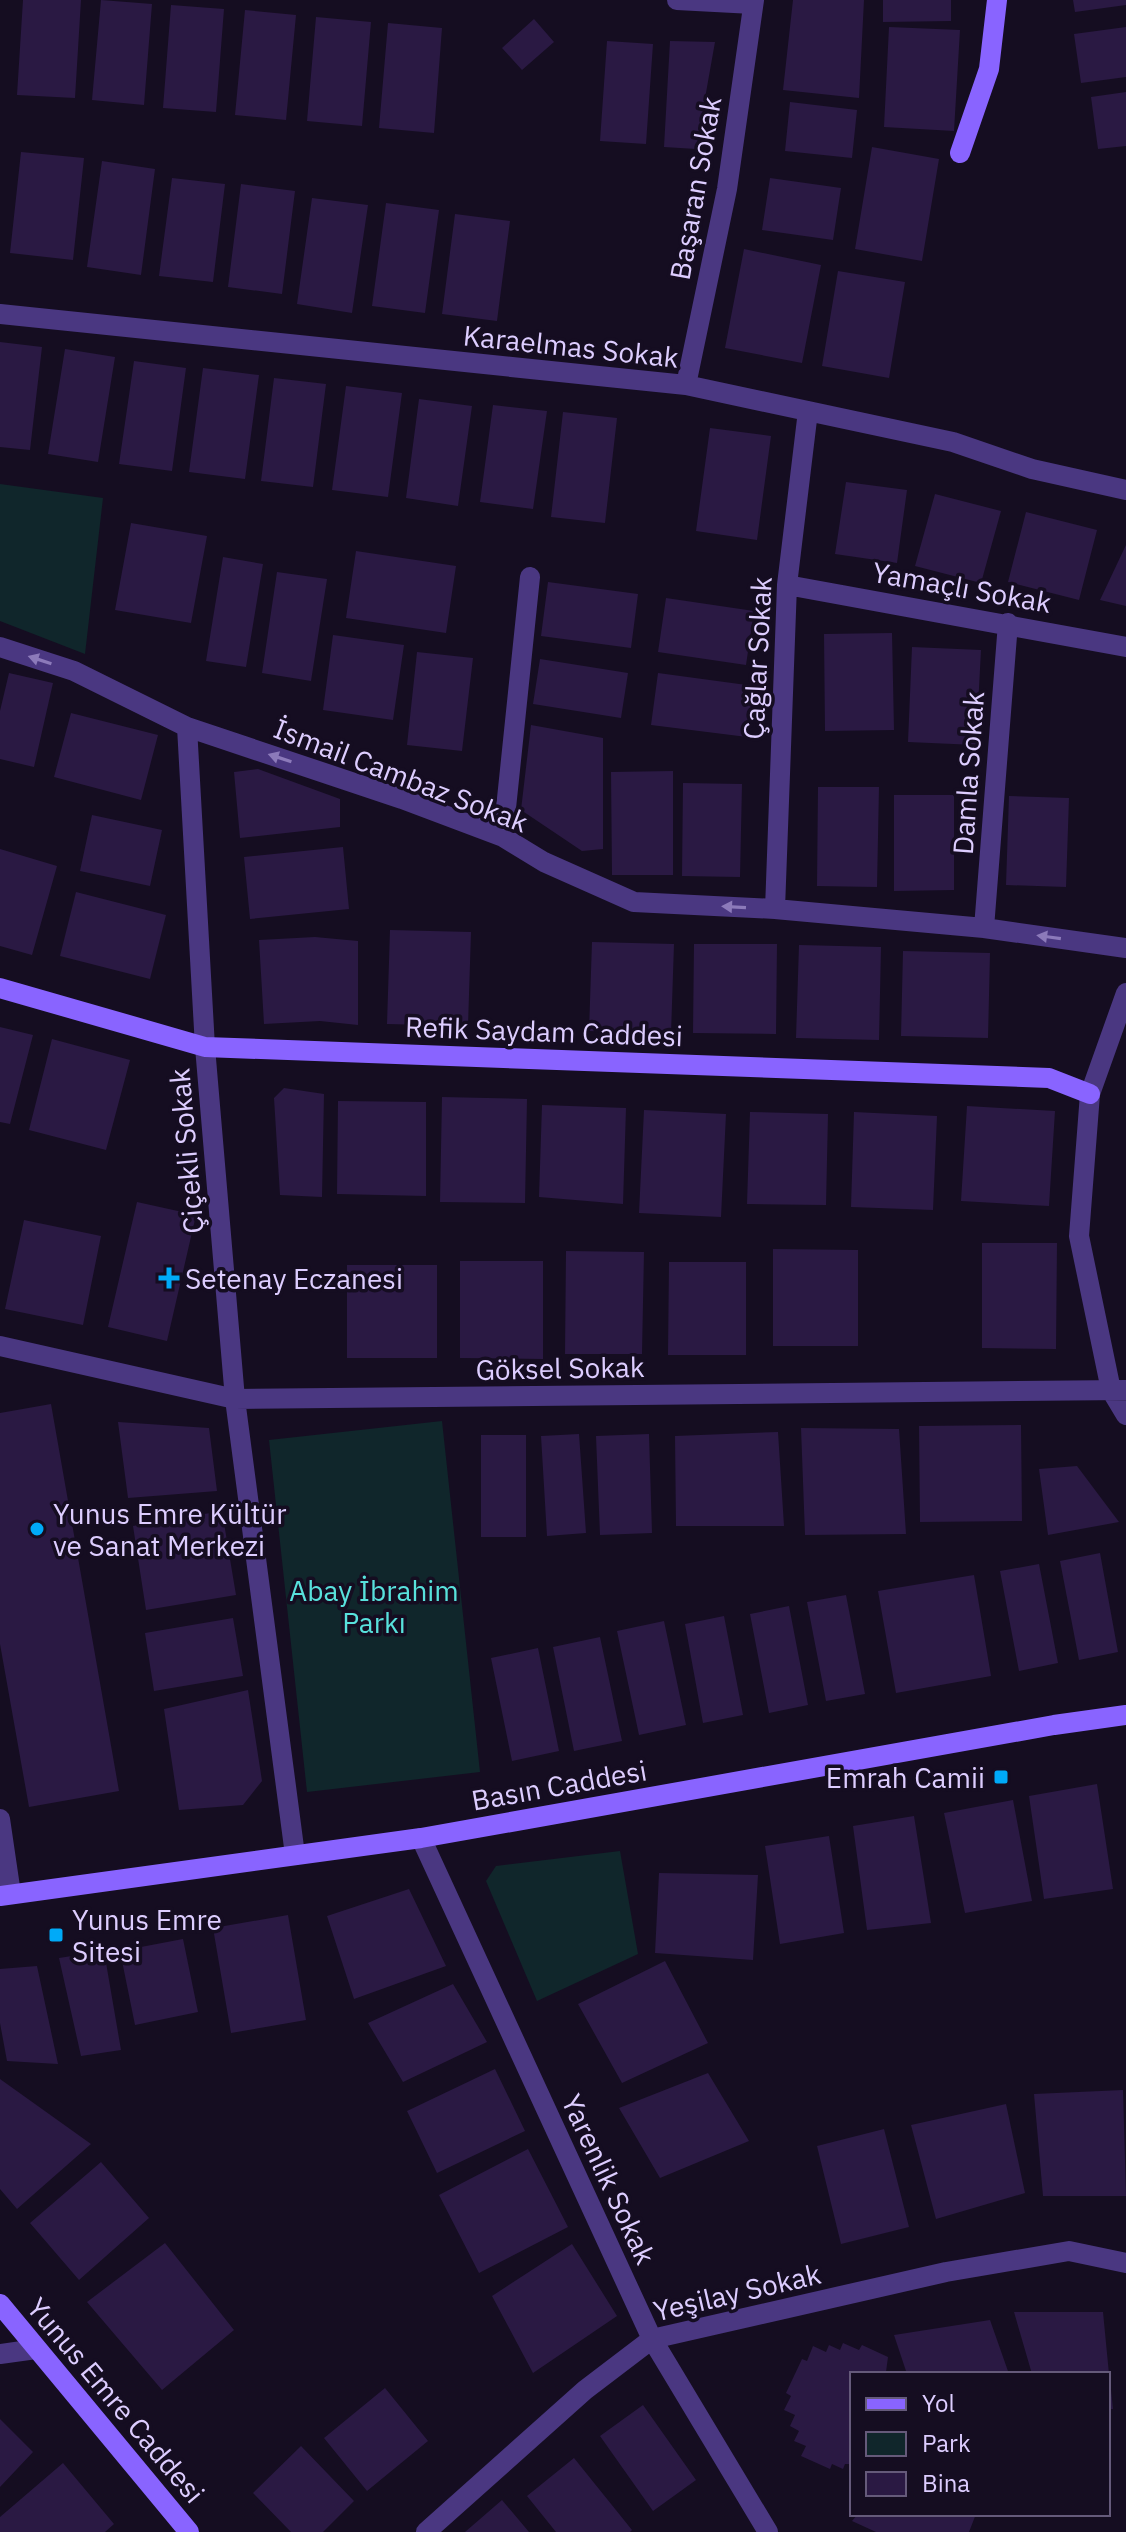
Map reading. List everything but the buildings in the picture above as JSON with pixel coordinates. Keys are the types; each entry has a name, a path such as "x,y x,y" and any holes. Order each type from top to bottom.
{"street":[{"path":"677,0 754,2"},
{"path":"960,153 989,69 997,0"},
{"name":"Başaran Sokak","path":"686,385 727,189 754,2"},
{"name":"Karaelmas Sokak","path":"0,314 686,385 953,442 1032,469 1126,490"},
{"name":"Çağlar Sokak","path":"775,909 787,585 808,411"},
{"path":"503,837 530,577"},
{"name":"Yamaçlı Sokak","path":"787,585 1126,647"},
{"name":"Damla Sokak","path":"984,928 1008,623"},
{"name":"İsmail Cambaz Sokak","path":"0,647 74,671 187,727 402,799 503,837 544,862 634,902 775,909 984,928 1126,948"},
{"name":"Çiçekli Sokak","path":"187,727 205,1047 235,1399 295,1855"},
{"name":"Refik Saydam Caddesi","path":"0,988 205,1047 1049,1078 1090,1094"},
{"path":"1126,993 1090,1094 1079,1236 1126,1415"},
{"name":"Göksel Sokak","path":"0,1346 235,1399 1118,1390"},
{"name":"Basın Caddesi","path":"6,1895 421,1838 1126,1715"},
{"path":"0,1819 6,1895"},
{"name":"Yarenlik Sokak","path":"421,1838 652,2339 768,2532"},
{"name":"Yeşilay Sokak","path":"426,2532 585,2390 652,2339 946,2272 1069,2251 1126,2263"},
{"name":"Yunus Emre Caddesi","path":"0,2304 189,2532"},
{"path":"0,2354 36,2349"}],"green space":[{"path":"0,484 103,498 85,654 0,621"},
{"name":"Abay İbrahim Parkı","path":"442,1421 480,1772 307,1792 269,1440"},
{"path":"620,1851 638,1954 537,2001 486,1881 496,1866"}],"place":[{"name":"Setenay Eczanesi","path":"169,1278"},
{"name":"Yunus Emre Kültür ve Sanat Merkezi","path":"37,1529"},
{"name":"Emrah Camii","path":"1001,1777"},
{"name":"Yunus Emre Sitesi","path":"56,1935"}]}
